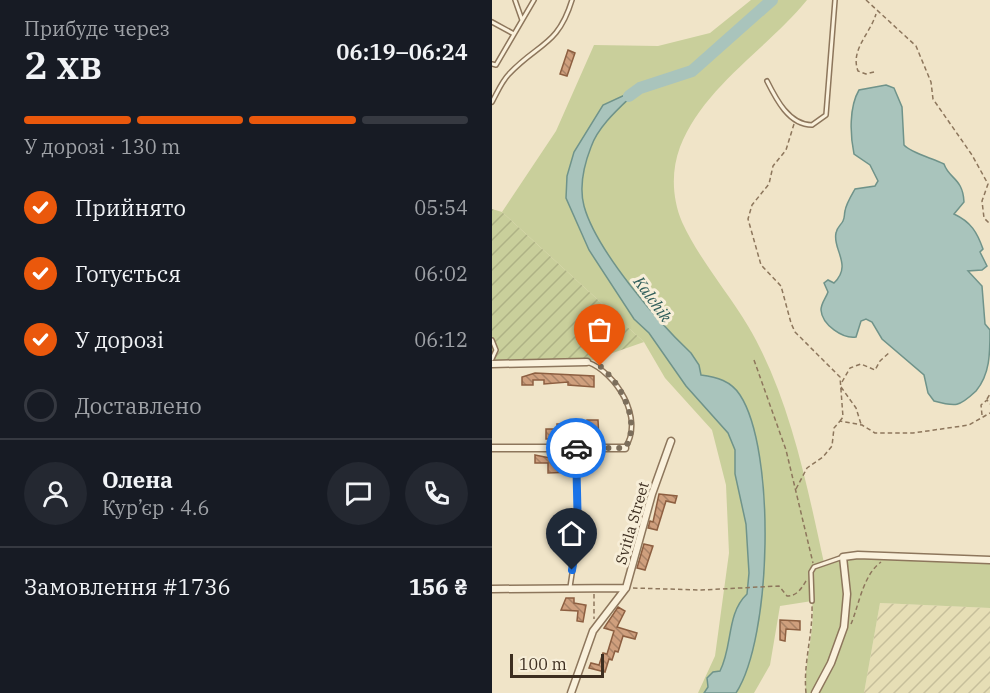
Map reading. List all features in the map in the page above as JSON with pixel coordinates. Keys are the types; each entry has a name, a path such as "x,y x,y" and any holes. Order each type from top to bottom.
{"street":[{"path":"492,364 587,362"},
{"name":"Svitla Street","path":"492,589 626,588 652,494 671,441"},
{"path":"492,448 625,448"},
{"path":"815,693 831,663 844,627 847,594 843,557 889,556 990,560"},
{"path":"571,693 593,631 626,588"}],"lane":[{"path":"515,0 522,20"},
{"path":"492,64 496,65 534,0"},
{"path":"492,102 508,75 559,32 572,0"},
{"path":"767,81 776,98 795,121 812,125 826,116 835,0"},
{"path":"492,22 514,34"},
{"path":"492,340 496,350 492,359"},
{"path":"587,362 605,371 627,404 631,421 630,440 625,448"},
{"path":"569,588 578,534 576,448"},
{"path":"812,601 814,567 843,557"}],"path":[{"path":"866,0 877,13 916,46 931,82 933,99 972,155 988,184 982,201 984,218 990,224"},
{"path":"874,72 866,74 858,71 855,63 856,53 877,13"},
{"path":"795,121 786,150 774,166 771,180 752,205 748,219 761,266 781,286 790,323 817,355 840,377 840,421 834,428 832,446 823,457 807,468 796,489"},
{"path":"841,387 845,372 850,368 861,364 875,370 890,352"},
{"path":"754,360 776,419 796,489 814,567"},
{"path":"841,387 856,408 862,425"},
{"path":"982,416 981,405 990,394"},
{"path":"987,400 990,404"},
{"path":"840,421 862,425 875,433 914,433 969,425 990,413"},
{"path":"850,627 860,596 876,565 889,556"},
{"path":"626,588 701,590 779,586 787,596 796,594 812,572"},
{"path":"590,588 596,601 593,631"},
{"path":"806,693 804,672 813,621 812,601"}],"shaded area":[{"path":"880,603 990,608 990,693 864,693"}],"green space":[{"path":"751,0 807,0 704,105 691,125 677,156 674,175 675,194 682,222 689,236 748,326 775,381 795,441 824,563 843,557 990,560 990,608 880,603 864,693 806,693 812,601 780,606 770,665 754,693 698,693 715,656 729,553 726,485 712,430 665,378 644,342 502,212 556,131 594,45 658,46 710,33"},
{"path":"492,209 502,212 644,342 587,362 492,364"}],"water":[{"path":"886,85 894,88 902,107 904,145 944,164 959,183 964,202 954,214 965,220 976,233 983,249 980,252 987,266 982,270 968,271 982,286 985,324 990,330 988,363 984,378 976,391 957,404 934,401 928,393 924,375 882,339 872,322 866,319 861,321 856,337 851,337 834,330 822,316 821,310 828,292 824,283 828,280 834,283 842,270 836,239 837,229 844,220 846,208 855,189 875,186 878,181 870,165 854,154 851,130 853,104 859,90"},
{"path":"640,88 612,115 595,139 584,169 582,184 584,206 601,243 629,284 691,353 699,365 701,375 723,380 736,390 752,421 760,457 764,499 763,589 757,631 748,667 736,693 704,693 708,687 707,678 713,672 720,671 736,611 747,594 749,573 746,524 735,474 735,450 728,433 686,386 649,333 634,319 589,250 566,198 567,176 574,152 603,105"}],"building":[{"path":"568,50 575,53 567,76 560,74"},
{"path":"535,373 594,376 594,387 568,385 568,382 544,384 544,380 533,380 533,385 522,385 522,377"},
{"path":"587,420 598,420 599,439 589,439 589,429 579,429 579,439 572,439 572,436 551,436 551,439 546,439 546,429 557,429 557,424 587,424"},
{"path":"535,455 555,459 572,456 573,472 548,473 548,463 535,463"},
{"path":"659,494 677,496 675,503 666,501 657,530 648,528 650,521 653,522"},
{"path":"644,544 653,546 645,570 637,568"},
{"path":"566,598 574,598 574,603 586,605 583,622 577,621 578,611 561,610"},
{"path":"618,607 625,611 617,627 637,633 635,639 623,636 618,652 615,651 612,660 609,659 605,672 589,668 591,663 599,665 603,653 607,654 614,631 604,628"},
{"path":"780,620 800,621 800,630 786,629 785,641 780,640"}],"waterway":[{"name":"Kalchik","path":"629,96 640,88 692,71 772,0"}],"way so far":[{"path":"576,448 625,448 630,440 631,421 627,404 600,366"}],"route":[{"path":"572,570 578,534 576,448"}]}
